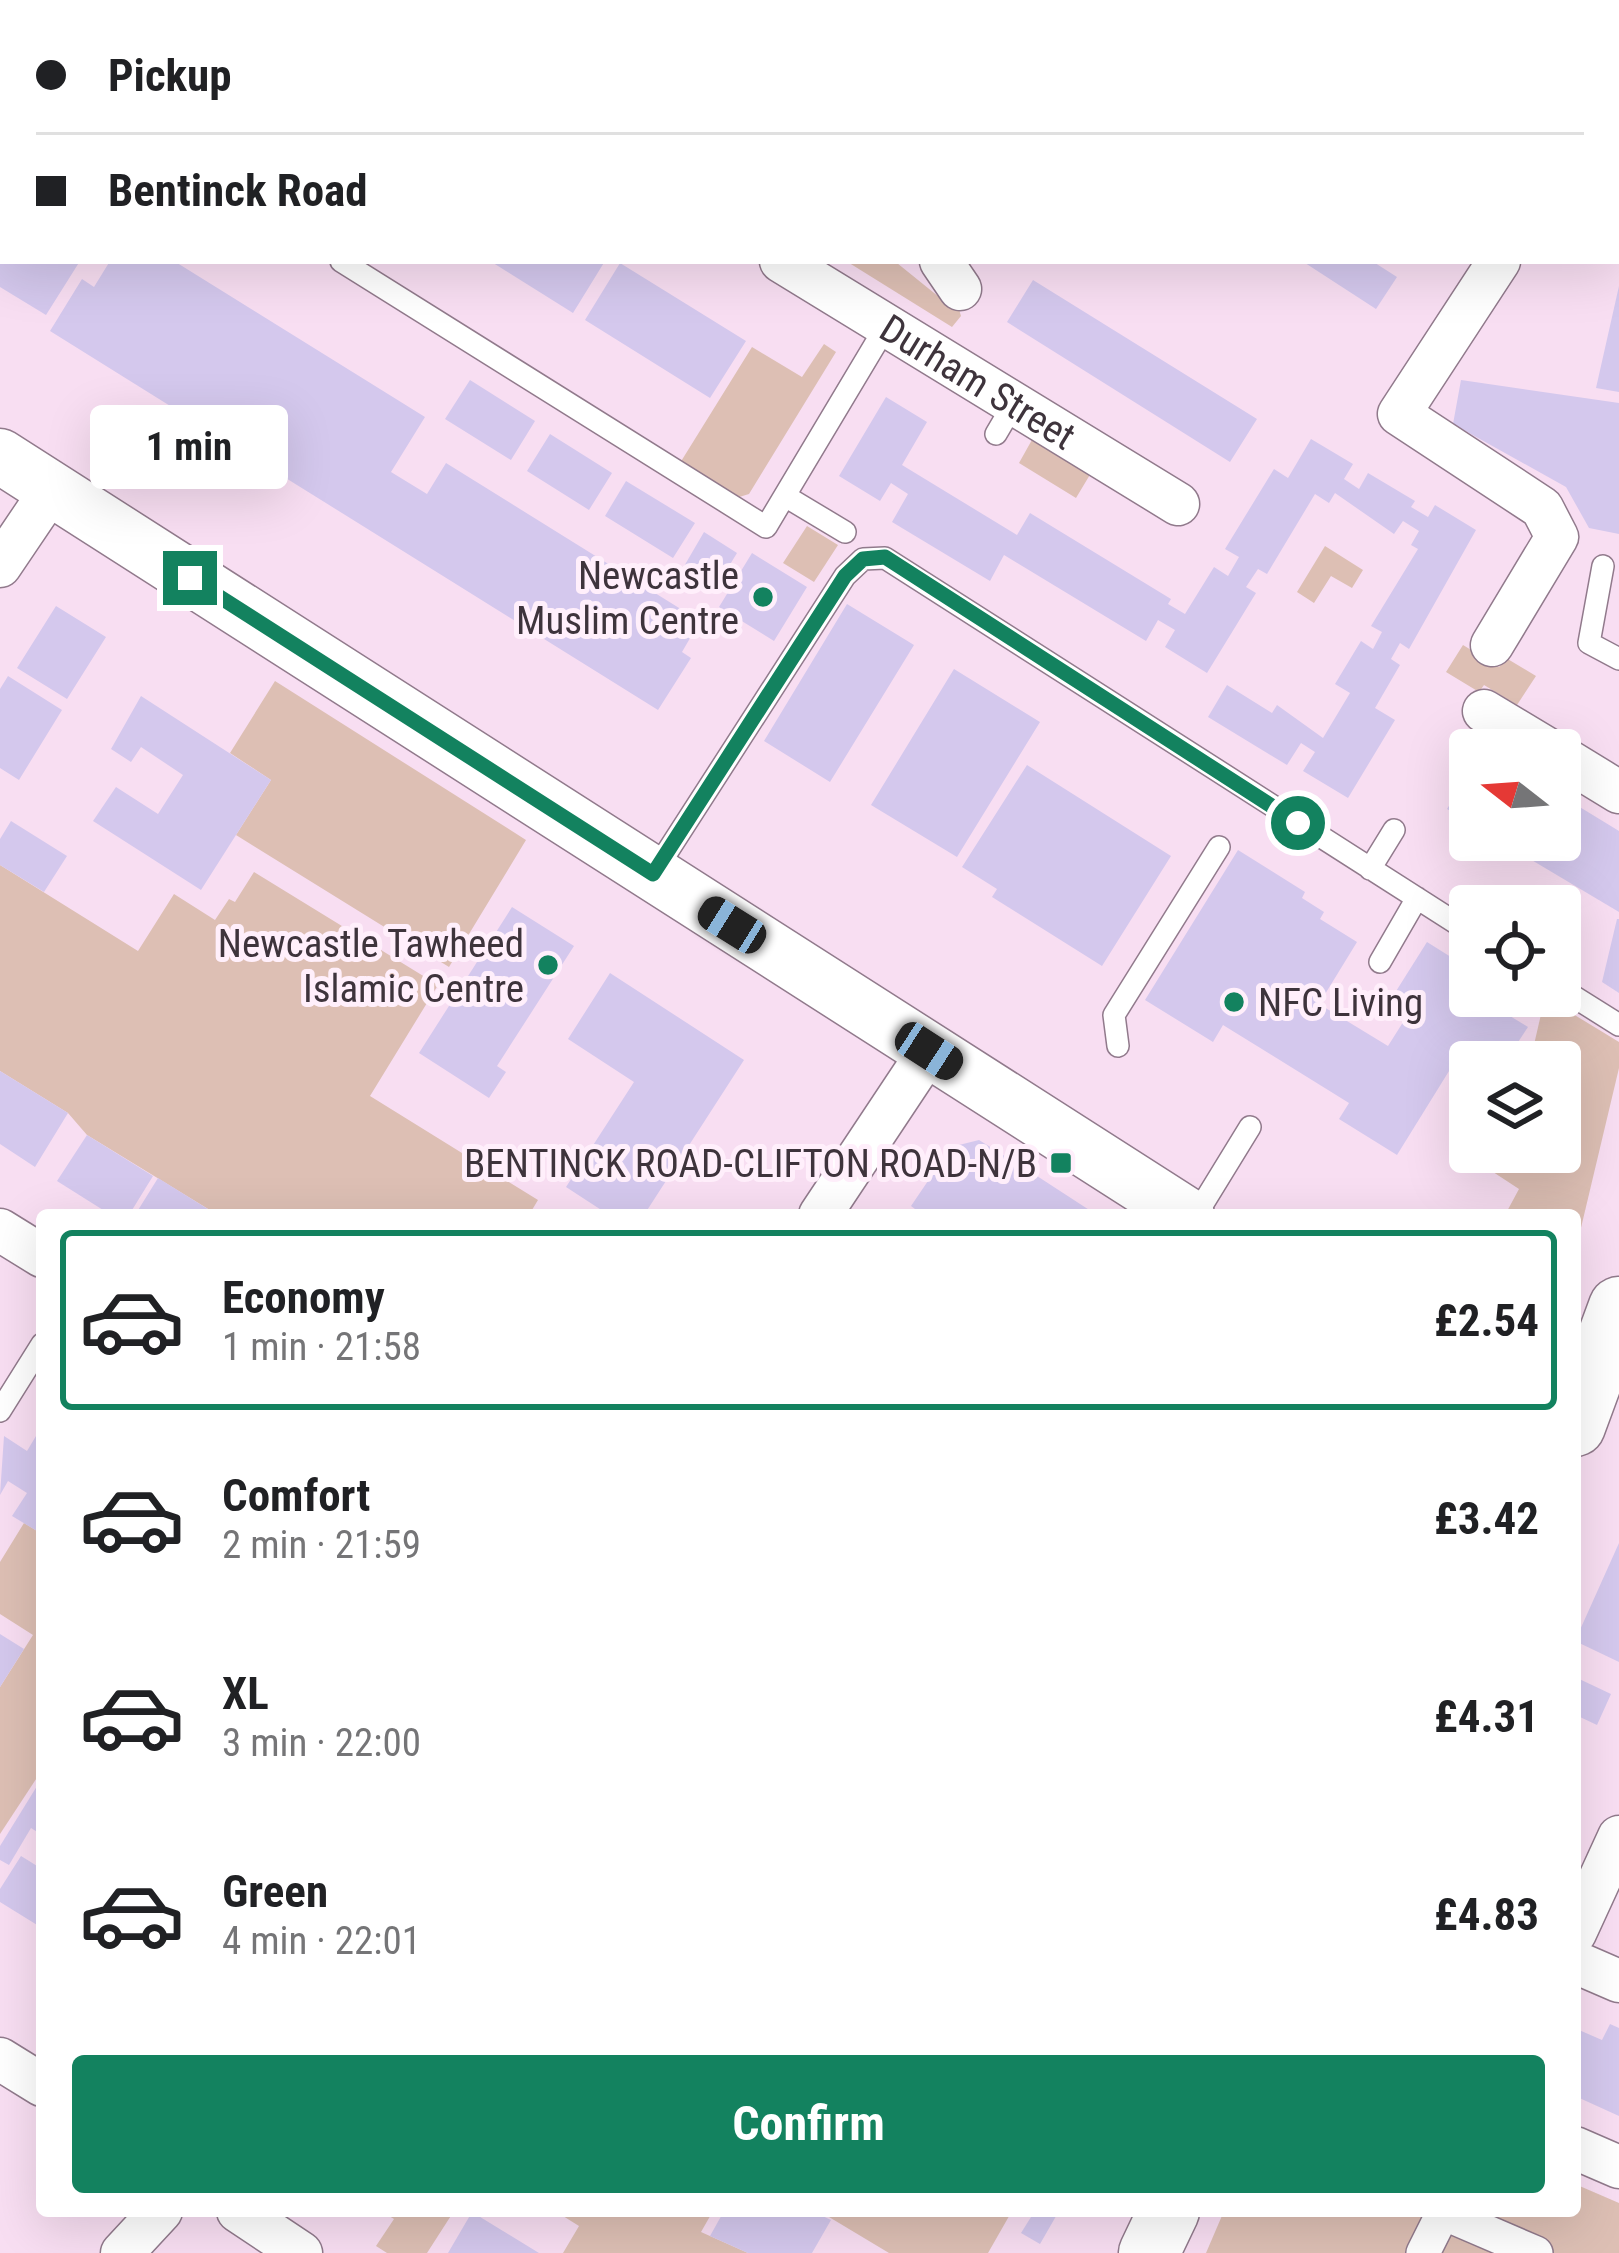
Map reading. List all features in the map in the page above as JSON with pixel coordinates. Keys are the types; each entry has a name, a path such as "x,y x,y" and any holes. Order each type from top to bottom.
{"main road":[{"path":"1581,1410 1619,1307"},
{"path":"1149,2253 1166,2217"}],"street":[{"name":"Durham Street","path":"786,264 886,328 1005,419 1178,504"},
{"path":"1492,645 1557,537 1552,520 1542,508 1399,414 1494,264"},
{"path":"0,456 1177,1209"},
{"path":"0,566 52,489"},
{"path":"1484,711 1514,729"},
{"path":"1581,765 1615,780"},
{"path":"824,1209 929,1051"},
{"path":"0,1230 36,1252"},
{"path":"1581,1920 1619,1837"},
{"path":"1581,1965 1619,1981"},
{"path":"0,2059 36,2081"},
{"path":"1581,2151 1619,2168"},
{"path":"122,2253 155,2217"},
{"path":"247,2217 301,2253"},
{"path":"1423,2253 1441,2217"},
{"path":"1452,2217 1536,2253"}],"lane":[{"path":"346,264 766,527 886,328"},
{"path":"785,496 845,532"},
{"path":"653,874 845,576 863,559 885,557 1449,919"},
{"path":"1603,566 1589,643 1619,659"},
{"path":"1370,869 1394,830"},
{"path":"1118,1046 1114,1016 1219,847"},
{"path":"1380,962 1417,898"},
{"path":"1581,1001 1619,1025"},
{"path":"1200,1209 1250,1127"},
{"path":"0,1411 36,1354"}],"shaded area":[{"path":"851,264 898,264 944,301 958,306 961,316 952,327"},
{"path":"824,344 836,352 749,494 736,498 680,463 752,347 802,377"},
{"path":"1033,438 1091,473 1076,498 1019,463"},
{"path":"807,526 838,545 814,582 783,563"},
{"path":"1325,546 1363,570 1352,588 1331,576 1314,603 1297,592"},
{"path":"1463,645 1499,667 1506,658 1536,676 1517,705 1484,685 1479,692 1446,672"},
{"path":"275,681 526,840 449,967 236,835 271,780 230,753"},
{"path":"0,865 138,951 174,894 215,920 229,899 235,902 254,872 438,985 370,1096 538,1200 533,1209 208,1209 87,1135 68,1113 0,1071"},
{"path":"1540,1017 1578,1017 1619,1042 1619,1068 1581,1228 1581,1209 1508,1209 1519,1189 1495,1173 1581,1173 1581,1041 1535,1041"},
{"path":"24,1523 36,1530 36,1779 0,1834 0,1687 33,1635 0,1614 0,1562"},
{"path":"1581,2187 1619,2203 1619,2253 1206,2253 1221,2217 1581,2217"},
{"path":"391,2217 450,2217 427,2253 387,2253 376,2246 394,2219"},
{"path":"565,2217 710,2217 701,2232 748,2253 563,2253 579,2226"},
{"path":"829,2217 1009,2217 988,2253 889,2253"}],"building":[{"path":"0,264 78,264 46,315 0,287"},
{"path":"108,264 179,264 425,417 391,472 427,494 446,463 700,621 682,652 691,658 658,710 50,331 82,279 94,287"},
{"path":"495,264 603,264 573,313"},
{"path":"622,264 746,341 710,398 585,320"},
{"path":"1307,264 1377,264 1397,277 1376,309"},
{"path":"1033,280 1257,419 1230,462 1007,322"},
{"path":"1619,286 1619,392 1596,388"},
{"path":"470,380 535,421 511,460 445,419"},
{"path":"1461,380 1619,403 1619,534 1589,528 1566,487 1453,424"},
{"path":"886,397 927,422 902,465 1017,535 1030,513 1171,599 1168,604 1185,614 1214,567 1228,576 1239,557 1225,549 1274,469 1288,478 1311,439 1353,464 1344,479 1359,489 1368,473 1415,501 1411,507 1428,517 1435,505 1476,530 1409,649 1400,643 1391,659 1400,665 1375,708 1395,720 1348,798 1303,771 1315,752 1301,743 1287,765 1208,717 1227,685 1272,713 1277,705 1323,738 1350,693 1335,684 1361,641 1373,649 1382,632 1371,626 1418,549 1411,545 1419,531 1403,521 1394,534 1335,493 1329,503 1315,494 1267,574 1258,569 1246,587 1256,593 1207,673 1165,647 1175,630 1158,620 1146,641 1004,555 990,581 892,522 908,494 891,483 880,501 839,476"},
{"path":"550,434 612,473 589,510 527,471"},
{"path":"626,481 695,523 673,558 605,516"},
{"path":"704,532 737,553 715,589 683,568"},
{"name":"Newcastle Muslim Centre","path":"752,553 807,587 774,641 719,607"},
{"path":"847,604 914,645 830,782 764,741"},
{"path":"56,606 106,637 67,699 17,668"},
{"path":"954,669 1040,722 957,857 871,805"},
{"path":"8,676 62,710 19,780 0,768 0,689"},
{"path":"141,696 271,780 201,890 93,821 116,787 158,814 183,775 141,747 131,762 111,749"},
{"path":"1027,765 1171,856 1102,966 992,897 997,889 962,867"},
{"path":"1581,808 1619,831 1619,912 1581,885 1533,861 1581,861"},
{"path":"11,821 67,856 44,892 0,865 0,839"},
{"name":"NFC Living","path":"1238,850 1305,892 1302,898 1324,912 1320,919 1357,942 1319,1004 1388,1046 1412,1008 1393,996 1427,942 1449,956 1449,1017 1512,1017 1528,1027 1519,1041 1449,1041 1449,1071 1397,1155 1339,1119 1349,1103 1223,1025 1213,1042 1145,1000"},
{"path":"512,907 574,946 497,1066 506,1072 489,1098 419,1053"},
{"path":"1619,919 1619,993 1602,982"},
{"path":"610,973 744,1060 648,1209 600,1209 566,1187 634,1082 568,1039"},
{"path":"0,1071 68,1113 35,1167 0,1144"},
{"path":"87,1135 153,1176 133,1209 101,1209 57,1181"},
{"path":"979,1140 1088,1209 915,1209 911,1206 951,1147"},
{"path":"158,1178 208,1209 139,1209"},
{"path":"4,1436 27,1451 36,1436 36,1530 12,1516 27,1493 8,1481 0,1495"},
{"path":"1619,1543 1619,1662 1581,1644 1581,1628"},
{"path":"0,1634 24,1649 0,1687"},
{"path":"1581,1680 1611,1694 1597,1725 1581,1717"},
{"path":"36,1788 36,1831 31,1828 9,1865 0,1860 0,1846"},
{"path":"21,1856 36,1865 36,1924 0,1902 0,1889"},
{"path":"1610,2024 1619,2028 1619,2116 1581,2099 1581,2031 1602,2040"},
{"path":"469,2217 480,2217 539,2253 448,2253"},
{"path":"721,2217 831,2220 812,2253 748,2253 710,2236"},
{"path":"1031,2217 1056,2217 1040,2244 1021,2233"}],"place":[{"name":"Newcastle Muslim Centre","path":"763,597"},
{"name":"Newcastle Tawheed Islamic Centre","path":"548,965"},
{"name":"NFC Living","path":"1234,1002"},
{"name":"BENTINCK ROAD-CLIFTON ROAD-N/B","path":"1061,1163"}],"route":[{"path":"190,578 653,874 845,576 863,559 885,557 1298,823"}]}
